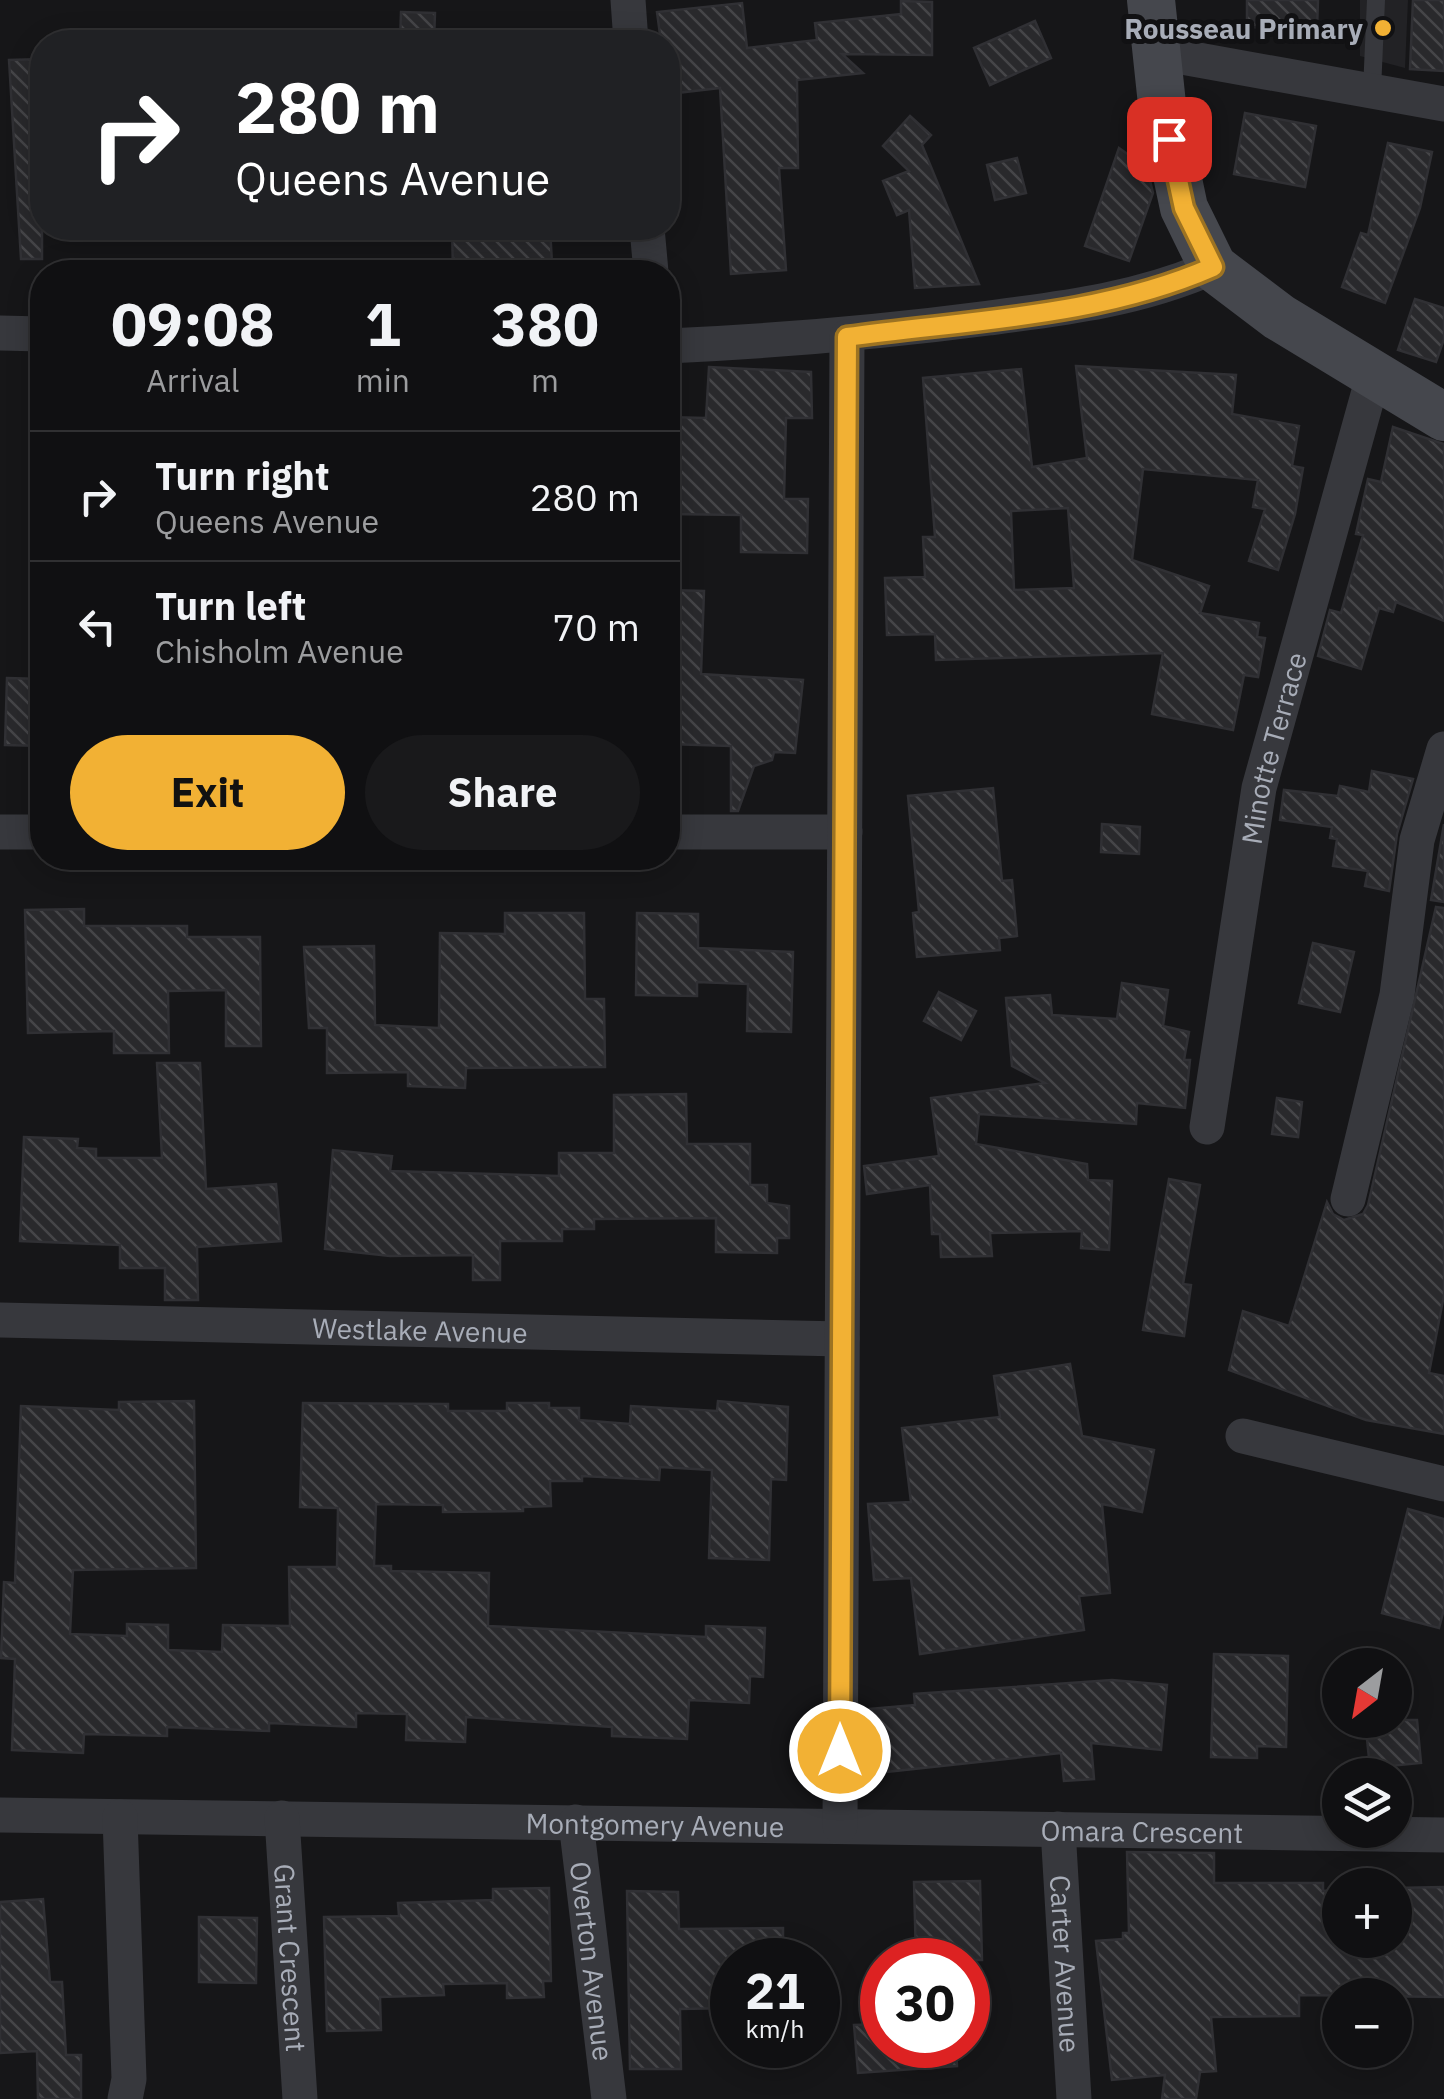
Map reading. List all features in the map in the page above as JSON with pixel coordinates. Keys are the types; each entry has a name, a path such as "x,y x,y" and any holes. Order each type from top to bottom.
{"street":[{"path":"628,0 630,30"},
{"path":"1151,0 1154,52 1184,208 1213,267 1278,317 1444,417"},
{"path":"1154,52 1444,104"},
{"path":"680,345 847,337 1106,302 1164,288 1213,267"},
{"path":"0,333 30,334"},
{"path":"840,1826 847,337"},
{"name":"Minotte Terrace","path":"1207,1127 1259,788 1374,377"},
{"path":"1348,1200 1397,995 1417,840 1444,749"},
{"path":"0,832 30,832"},
{"path":"680,832 845,832"},
{"name":"Westlake Avenue","path":"0,1320 842,1340"},
{"path":"1242,1436 1444,1484"},
{"name":"Montgomery Avenue","path":"0,1815 840,1826"},
{"path":"120,1818 129,2079 126,2099"},
{"name":"Grant Crescent","path":"282,1818 300,2099"},
{"name":"Overton Avenue","path":"576,1822 609,2099"},
{"name":"Omara Crescent","path":"840,1826 1444,1835"},
{"name":"Carter Avenue","path":"1058,1830 1074,2099"}],"lane":[{"path":"1372,90 1376,0"}],"shaded area":[{"name":"Rousseau Primary","path":"1360,0 1408,0 1405,68 1360,56"}],"building":[{"path":"1247,0 1318,0 1317,30 1247,27"},
{"path":"1413,0 1444,0 1444,71 1410,69"},
{"path":"901,1 932,2 932,55 842,54 863,73 797,80 798,168 779,168 786,270 731,274 720,88 680,93 680,30 659,30 657,12 742,3 747,48 817,40 815,23 901,14"},
{"path":"401,12 435,13 434,30 400,30"},
{"path":"1035,21 1051,58 990,85 974,48"},
{"path":"30,59 30,240 42,240 42,259 21,259 9,60"},
{"path":"1245,113 1316,126 1305,187 1234,174"},
{"path":"910,116 931,135 922,145 979,284 915,288 909,210 897,215 883,181 909,171 883,146"},
{"path":"1388,143 1432,152 1420,208 1385,303 1342,287 1361,233 1368,235"},
{"path":"1119,148 1147,168 1153,193 1129,261 1085,246"},
{"path":"1017,158 1026,193 995,200 987,165"},
{"path":"452,240 551,240 552,260 453,260"},
{"path":"1415,299 1444,308 1444,339 1436,362 1398,350"},
{"path":"1076,366 1236,375 1232,414 1299,426 1292,466 1303,468 1295,514 1278,570 1249,561 1265,509 1253,507 1258,480 1143,469 1132,560 1209,586 1200,613 1259,623 1257,637 1265,638 1258,677 1244,675 1233,730 1152,714 1163,653 936,660 935,634 887,635 885,578 925,577 923,537 935,537 923,378 1021,369 1032,467 1087,458","holes":["1068,508 1074,588 1014,590 1011,511"]},
{"path":"709,367 811,372 812,418 786,418 784,499 808,499 807,553 741,552 741,515 680,514 680,417 706,418"},
{"path":"1393,427 1444,444 1444,621 1396,602 1393,612 1379,608 1361,669 1318,656 1330,610 1341,613 1363,535 1356,534 1368,479 1381,482"},
{"path":"680,590 704,591 701,674 803,680 795,753 774,752 772,760 754,766 738,811 731,811 731,746 680,744"},
{"path":"7,678 30,679 30,746 5,745"},
{"path":"1372,771 1413,779 1397,834 1389,891 1365,886 1368,871 1333,866 1337,839 1330,838 1332,827 1280,820 1284,790 1338,796 1340,786 1369,792"},
{"path":"993,788 1002,881 1012,880 1017,936 999,938 1000,950 917,957 913,913 919,912 908,796"},
{"path":"1102,824 1140,827 1139,854 1101,852"},
{"path":"1444,824 1444,902 1431,900"},
{"path":"1436,907 1444,908 1444,1295 1429,1373 1444,1376 1444,1434 1366,1420 1229,1370 1243,1311 1289,1326 1327,1202 1333,1214 1344,1220 1363,1214 1368,1205"},
{"path":"84,909 84,926 187,926 187,937 260,937 261,1046 226,1046 226,990 168,991 169,1053 114,1053 114,1031 28,1033 25,910"},
{"path":"505,913 584,913 585,999 604,999 605,1067 466,1068 465,1088 408,1086 408,1072 327,1073 327,1028 309,1028 304,947 374,946 375,1025 439,1028 440,933 505,934"},
{"path":"637,913 698,914 698,948 793,952 791,1032 747,1031 748,984 697,982 697,996 636,995"},
{"path":"1313,943 1354,952 1340,1012 1299,1003"},
{"path":"1122,983 1168,990 1163,1026 1189,1032 1184,1060 1190,1060 1185,1108 1137,1103 1136,1124 979,1114 976,1144 1087,1164 1088,1180 1112,1181 1109,1250 1081,1248 1082,1231 990,1233 992,1256 941,1257 940,1234 932,1234 930,1185 867,1194 864,1166 939,1156 931,1098 1045,1083 1012,1066 1006,998 1050,995 1052,1015 1117,1019"},
{"path":"939,992 976,1011 961,1040 924,1021"},
{"path":"157,1063 200,1063 206,1189 276,1184 281,1241 197,1247 198,1300 165,1300 165,1268 120,1268 120,1245 20,1241 24,1137 78,1139 77,1148 96,1149 96,1158 162,1158"},
{"path":"686,1094 687,1144 750,1144 750,1185 767,1185 767,1203 789,1206 789,1238 777,1238 777,1253 716,1252 716,1218 594,1219 594,1229 562,1229 562,1241 500,1241 500,1280 473,1280 473,1255 390,1256 325,1249 333,1150 392,1156 390,1171 559,1176 559,1153 614,1153 614,1095"},
{"path":"1277,1098 1302,1102 1298,1137 1272,1134"},
{"path":"1169,1179 1200,1185 1183,1284 1191,1285 1184,1336 1143,1330"},
{"path":"1070,1364 1082,1436 1154,1450 1142,1512 1102,1504 1110,1593 1079,1596 1084,1630 920,1654 911,1578 874,1580 868,1504 911,1502 902,1428 1000,1417 994,1376"},
{"path":"194,1401 196,1568 73,1570 70,1634 127,1636 127,1624 168,1625 168,1650 222,1652 223,1625 290,1626 289,1567 337,1567 338,1508 300,1507 303,1403 448,1404 448,1411 507,1411 507,1403 549,1403 549,1408 579,1408 579,1420 630,1424 631,1406 717,1411 718,1401 788,1407 786,1480 771,1479 769,1560 709,1558 712,1470 660,1467 659,1480 582,1476 582,1481 550,1481 551,1506 523,1507 523,1511 443,1512 443,1505 376,1504 374,1566 391,1566 391,1571 489,1573 488,1626 706,1637 706,1626 765,1628 763,1677 750,1676 749,1703 689,1700 687,1739 612,1736 612,1727 466,1717 465,1742 406,1740 407,1714 356,1713 356,1727 269,1723 269,1731 167,1727 167,1736 84,1734 83,1753 12,1750 15,1659 1,1658 4,1582 15,1583 21,1406 119,1410 119,1402"},
{"path":"1408,1509 1444,1519 1444,1609 1439,1628 1382,1613"},
{"path":"1214,1654 1288,1656 1286,1747 1257,1746 1257,1758 1211,1757"},
{"path":"1112,1680 1167,1685 1161,1750 1091,1743 1094,1779 1064,1781 1061,1753 876,1773 870,1709 915,1705 914,1694"},
{"path":"1412,1720 1417,1720 1421,1763 1412,1764 1412,1758 1369,1758 1367,1738 1412,1738"},
{"path":"1127,1852 1214,1853 1214,1883 1322,1883 1322,1958 1412,1958 1412,1888 1444,1887 1444,1997 1412,1997 1412,1978 1322,1978 1322,1995 1299,1995 1299,2016 1211,2017 1216,2071 1200,2072 1196,2099 1162,2099 1165,2075 1112,2080 1096,1941 1123,1939 1123,1933 1129,1933"},
{"path":"980,1881 981,1938 915,1938 914,1882"},
{"path":"549,1888 551,1981 543,1981 544,1997 507,1998 507,1983 443,1984 444,1995 380,1997 381,2030 327,2031 324,1917 399,1916 398,1903 493,1900 493,1889"},
{"path":"627,1891 678,1892 679,1929 783,1928 783,1938 710,1938 710,2008 680,2009 681,2069 630,2069"},
{"path":"43,1899 50,1982 62,1982 66,2055 81,2055 81,2099 38,2099 37,2051 0,2053 0,1902"},
{"path":"199,1917 257,1918 256,1983 199,1982"},
{"path":"854,2025 860,2025 860,2068 929,2068 858,2073"}],"place":[{"name":"Rousseau Primary","path":"1383,28"}],"route":[{"path":"840,1751 847,337 1106,302 1164,288 1213,267 1198,244 1184,208 1169,139"}]}
